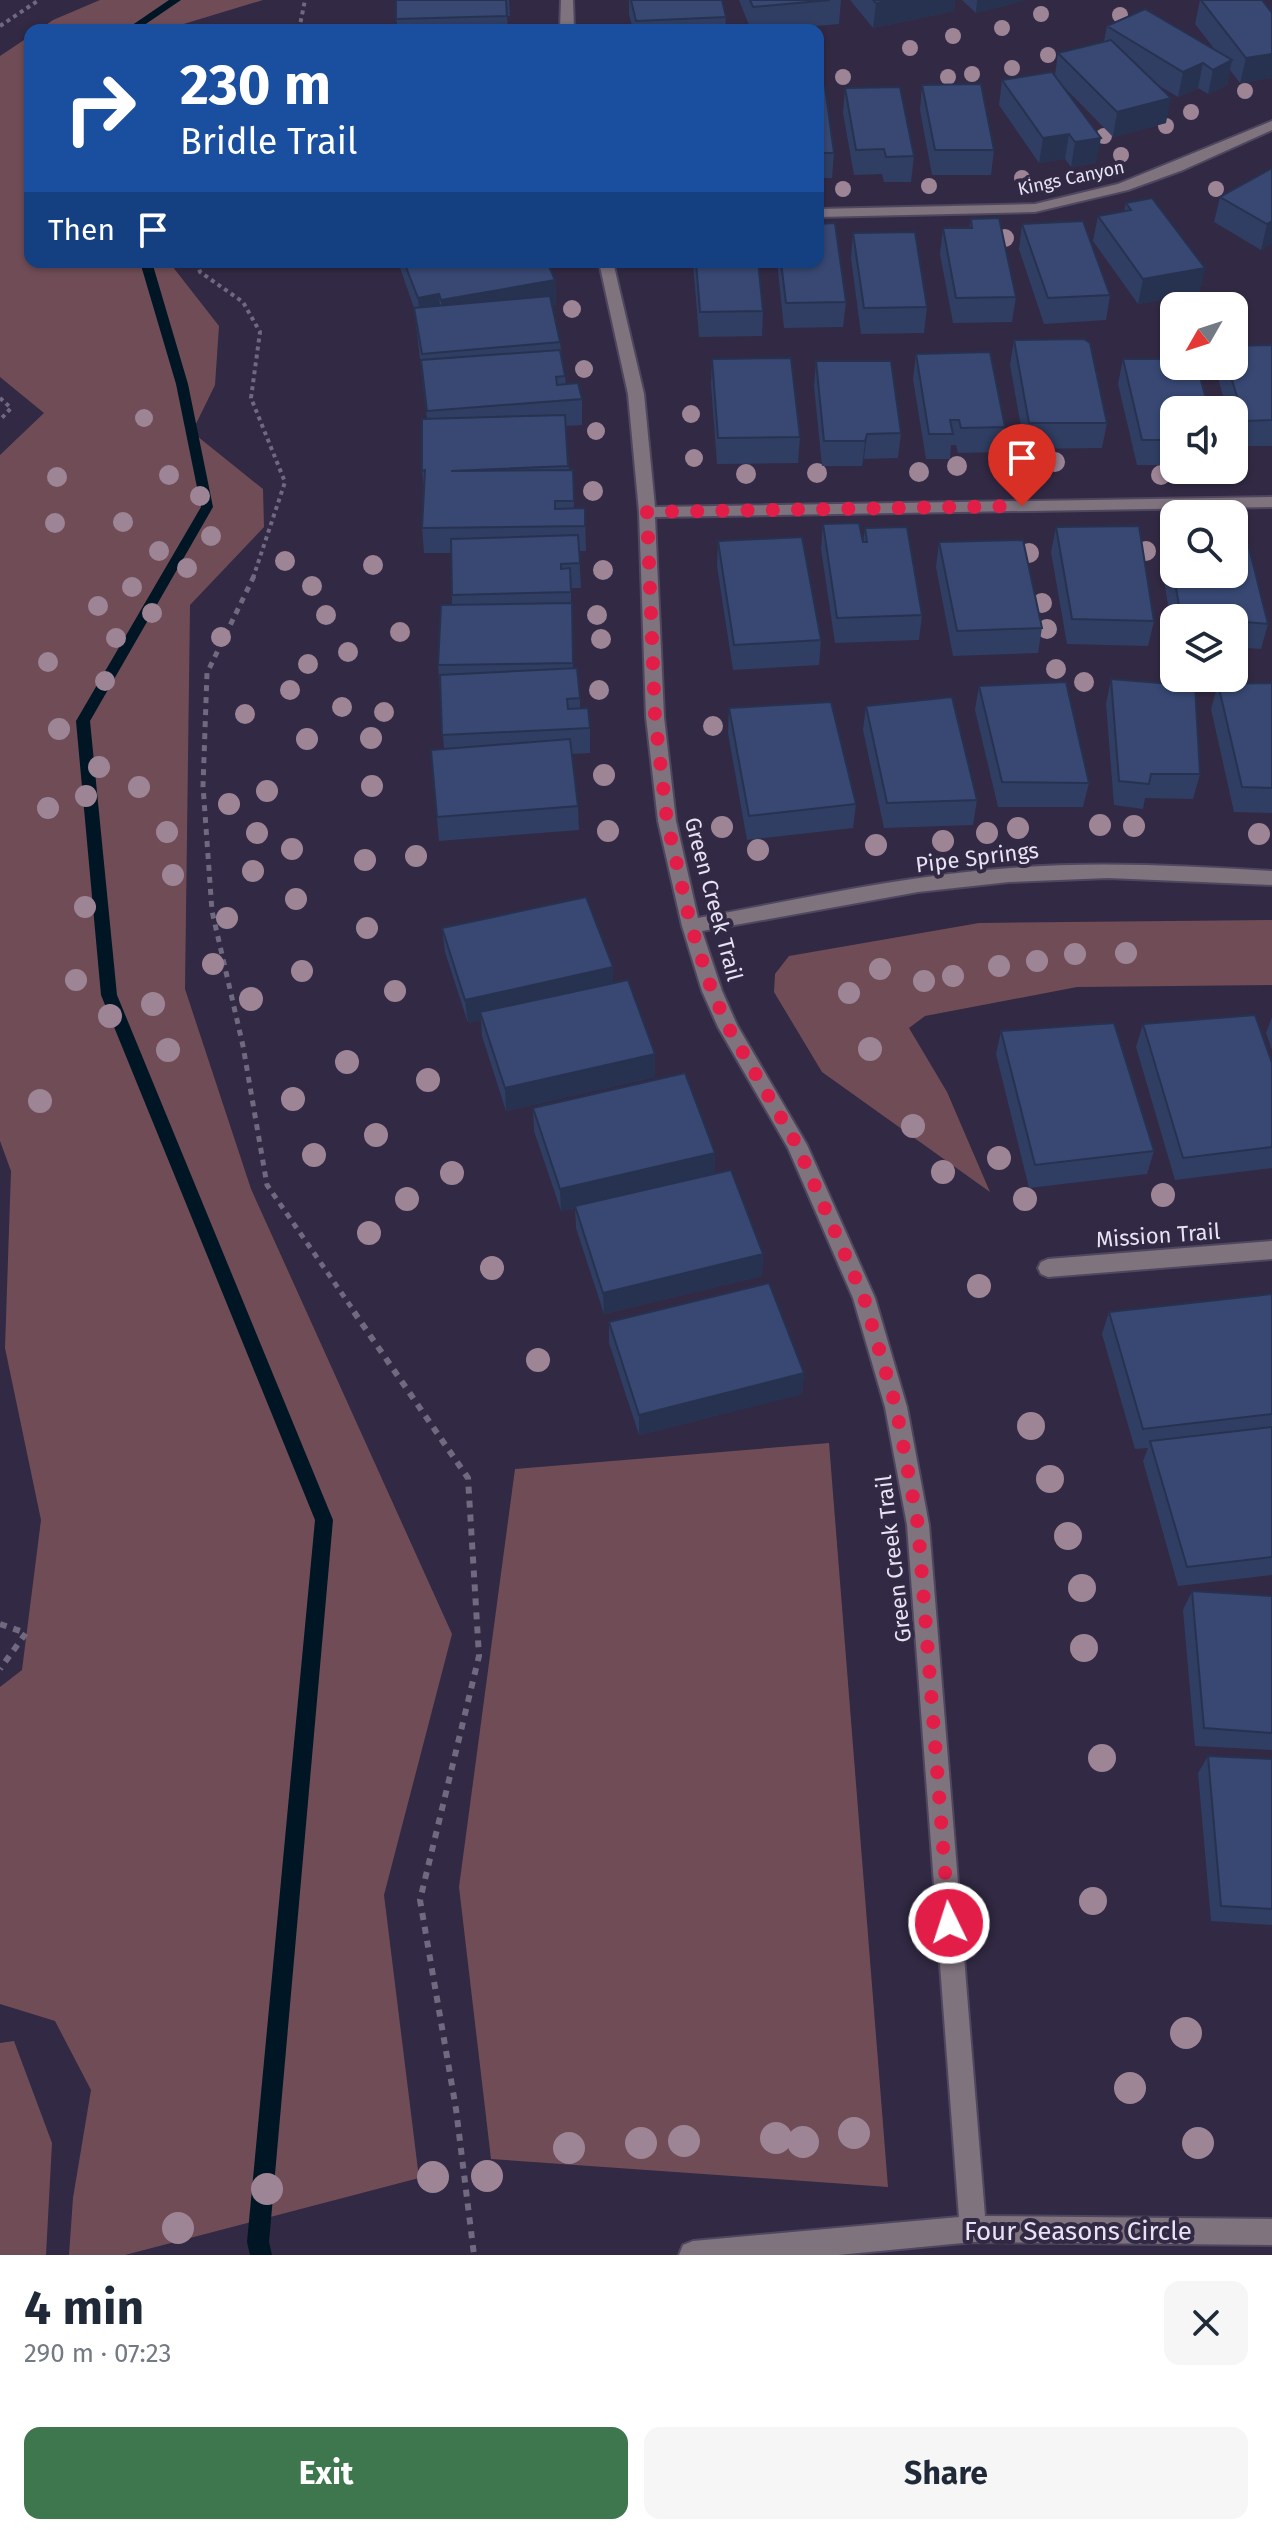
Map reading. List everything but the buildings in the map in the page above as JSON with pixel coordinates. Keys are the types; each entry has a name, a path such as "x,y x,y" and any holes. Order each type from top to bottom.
{"street":[{"path":"567,0 567,24"},
{"name":"Kings Canyon","path":"824,213 1035,208 1123,187 1272,125"},
{"name":"Green Creek Trail","path":"607,268 636,394 647,512 655,717 667,821 691,926 712,991 728,1027 797,1145 864,1298 896,1407 918,1525 973,2229"},
{"path":"647,512 1272,502"},
{"name":"Pipe Springs","path":"691,926 973,879 1051,872 1146,872 1272,878"},
{"name":"Mission Trail","path":"1048,1268 1272,1250"},
{"name":"Four Seasons Circle","path":"693,2255 973,2229 1272,2232"}],"path":[{"path":"0,26 39,0"},
{"path":"300,24 305,0"},
{"path":"199,268 200,272 243,302 260,332 251,398 285,482 253,578 207,673 203,786 212,911 243,1046 267,1185 468,1478 479,1656 420,1900 456,2109 474,2255"},
{"path":"0,398 11,408 0,420"},
{"path":"0,1624 26,1633 0,1669"}],"shaded area":[{"path":"100,0 263,0 184,24 47,24"},
{"path":"24,40 24,268 174,268 219,326 215,385 192,432 263,489 264,527 190,605 185,989 251,1189 452,1634 384,1895 419,2178 125,2255 69,2255 73,2198 91,2090 55,2021 0,2004 0,1687 22,1670 41,1520 5,1348 11,1171 0,1141 0,455 44,413 0,377 0,56"},
{"path":"1272,920 1272,985 1077,987 925,1016 909,1028 947,1092 990,1192 822,1072 774,992 775,974 789,956 979,923"},
{"path":"829,1443 888,2187 491,2159 459,1887 515,1469"},
{"path":"14,2041 52,2143 46,2255 0,2255 0,2043"}],"waterway":[{"path":"139,24 176,0"},
{"path":"148,268 182,384 207,507 83,721 109,995 324,1520 258,2242 261,2255"}],"route":[{"path":"949,1923 918,1525 896,1407 864,1298 797,1145 728,1027 712,991 691,926 667,821 655,717 647,512 1022,506"}]}
